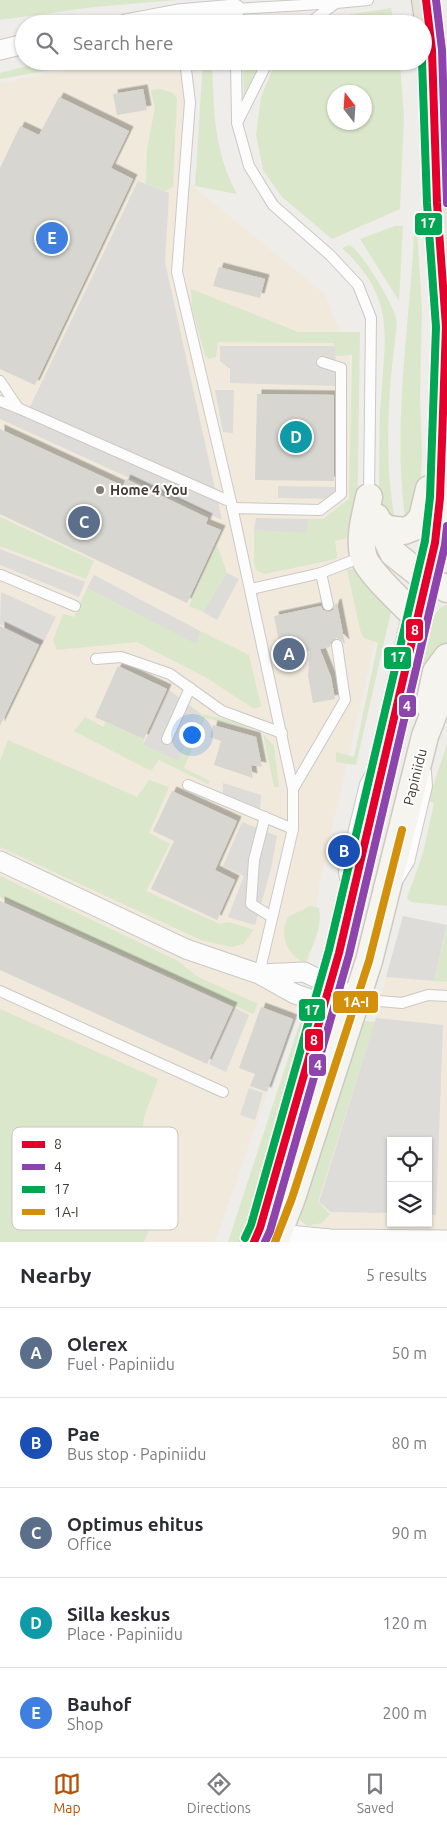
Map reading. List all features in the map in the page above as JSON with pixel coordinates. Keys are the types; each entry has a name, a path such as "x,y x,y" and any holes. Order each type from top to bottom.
{"highway":[{"path":"426,0 428,15"},
{"path":"432,50 447,139"},
{"path":"432,50 437,203 446,333"}],"main road":[{"path":"267,1236 327,994 339,953 418,619 437,584 436,544 440,498 446,333"},
{"path":"378,522 387,529 404,531 414,527 422,518 442,434"},
{"path":"368,497 393,553 437,584"},
{"path":"368,497 361,537 363,556 384,585 418,619"},
{"path":"425,736 431,688 436,672 447,657"},
{"name":"Papiniidu","path":"267,1236 292,1198 369,961 425,736 441,695 447,686"},
{"path":"425,736 447,701"}],"street":[{"path":"0,50 15,46"},
{"path":"0,861 186,949 259,974 304,972 327,994 357,999"},
{"path":"267,1236 330,1240 447,1240"}],"lane":[{"path":"243,15 368,0"},
{"path":"320,15 336,3"},
{"path":"186,70 190,102 177,272 251,588 293,789 293,829 259,974"},
{"path":"236,70 237,124 249,166 273,205 330,254 358,285 371,318 368,497"},
{"path":"237,124 264,70"},
{"path":"0,401 231,505 320,510 341,494 341,368 322,362"},
{"path":"0,381 18,408"},
{"path":"251,588 321,573 363,556"},
{"path":"321,573 328,605"},
{"path":"0,576 75,606"},
{"path":"293,789 345,700 337,645"},
{"path":"96,659 122,657 170,674 222,711 282,734"},
{"path":"167,739 190,688"},
{"path":"188,785 293,829"},
{"path":"265,817 254,860 250,904 272,917"},
{"path":"0,991 223,1092"},
{"path":"357,999 402,1003 428,994 447,996"}],"shaded area":[{"path":"69,70 186,70 190,102 184,179 325,294 350,358 351,500 376,636 319,886 314,939 293,1019 215,1242 0,1242 0,83"},
{"path":"138,181 169,193 165,262 222,520 0,419 0,396 29,409"},
{"path":"220,346 335,346 337,386 230,383 230,369 220,361"},
{"path":"215,390 234,390 233,433 223,432"},
{"path":"278,486 335,487 334,499 278,498"},
{"path":"256,518 308,519 307,533 254,530"},
{"path":"0,549 85,582 79,597 0,565"},
{"path":"227,573 239,579 217,620 203,612"},
{"path":"94,575 200,631 196,644 87,588"},
{"path":"1,592 56,617 42,645 0,624"},
{"path":"169,690 201,714 178,761 143,745"},
{"path":"223,783 261,795 260,810 223,795"},
{"path":"242,822 277,836 271,869 255,925 228,917 244,876 223,866"},
{"path":"403,916 447,925 434,981 386,977"},
{"path":"386,977 447,982 447,1242 304,1242 319,1202 376,1018"},
{"path":"235,1008 249,1015 226,1072 209,1064"},
{"path":"376,1018 443,1025 436,1215 432,1214 432,1137 387,1137 387,1213 331,1212 319,1202"},
{"path":"249,1088 263,1093 255,1120 240,1115"}],"green space":[{"path":"0,0 176,0 94,7 36,15 15,15 15,18 0,20"},
{"path":"391,8 392,15 347,15"},
{"path":"15,69 51,70 0,79 0,73"},
{"path":"202,70 212,70 214,113 219,146 229,178 237,194 195,186"},
{"path":"243,70 256,70 244,101"},
{"path":"272,70 401,70 404,118 400,209 332,239 282,197 263,170 256,135 261,97"},
{"path":"160,89 173,93 177,99 173,187 165,191 146,184 147,149 155,108 151,90"},
{"path":"395,226 403,226 399,301 360,239"},
{"path":"414,231 417,231 422,308 420,395 422,457 419,497 415,513 405,517 401,481 401,409"},
{"path":"349,245 361,256 376,278 397,321 390,384 388,439 390,488 395,520 383,511 379,484 380,414 385,336 383,318 379,301 371,284 359,266 342,248"},
{"path":"191,289 298,332 360,332 357,542 351,537 335,541 336,559 264,574 256,570 254,561 254,530 306,532 308,519 323,519 349,499 352,355 335,356 334,343 218,342 216,357 209,359 205,355 192,308"},
{"path":"0,517 94,561 86,579 0,546"},
{"path":"217,545 227,573 203,612 189,606"},
{"path":"347,570 360,570 393,603 356,765 336,762 336,752 354,757 378,643 364,638 361,633"},
{"path":"87,588 196,643 200,631 249,655 261,706 254,709 207,678 137,642 57,650 53,640 63,614 74,617"},
{"path":"447,605 447,642 425,672 420,669 433,616 441,607"},
{"path":"400,616 402,631 385,685"},
{"path":"201,714 255,726 258,730 205,718 184,768 210,781 208,784 159,760 151,771 74,731 85,717 103,727 106,722 144,739 143,745 178,761"},
{"path":"263,734 274,746 279,787 274,787"},
{"path":"8,740 137,797 149,780 169,787 149,833 170,844 146,891 220,924 229,922 254,930 243,944 231,947 201,940 0,847 0,761"},
{"path":"447,744 447,906 411,902 407,898 423,853 434,803 428,801"},
{"path":"0,876 178,961 198,977 258,1004 253,1014 0,897"},
{"path":"310,906 319,908 320,915 316,937 305,963 289,950 284,931 288,917"},
{"path":"447,927 447,982 434,981"},
{"path":"0,1009 158,1079 144,1117 143,1127 12,1127 12,1230 149,1230 144,1242 0,1242"},
{"path":"301,1019 305,1023 307,1033 243,1242 228,1242"},
{"path":"366,1021 375,1022 318,1202 330,1214 322,1223 307,1226 301,1221 296,1211 360,1025"}],"building":[{"path":"143,89 147,110 117,115 113,94"},
{"path":"59,97 129,131 111,168 133,179 35,385 0,369 0,168 20,126 39,135"},
{"path":"219,267 265,279 260,298 213,286"},
{"path":"257,394 334,395 334,481 255,480"},
{"path":"0,429 123,486 126,479 208,518 206,524 221,530 187,603 0,514"},
{"path":"337,603 345,644 336,638 331,642 330,647 320,649 331,677 335,699 313,703 308,676 310,651 282,656 274,616 321,606 323,610 329,612 333,610"},
{"path":"0,626 39,645 0,726"},
{"path":"118,666 167,689 144,739 95,717"},
{"path":"213,725 256,737 262,767 251,765 253,778 214,765 221,741 210,737"},
{"path":"172,791 237,821 215,870 235,880 217,920 151,889 174,841 153,831"},
{"path":"0,901 233,1007 207,1064 0,970"},
{"path":"261,1007 293,1019 267,1092 250,1086 255,1074 239,1068"}],"transit line":[{"name":"8","path":"426,0 428,15"},
{"name":"4","path":"436,0 442,50 447,203"},
{"name":"8","path":"254,1242 260,1228 339,953 435,543 440,498 446,327 437,203 432,50"},
{"name":"17","path":"245,1238 251,1225 329,950 425,541 430,497 436,327 427,203 422,70"},
{"name":"4","path":"265,1242 270,1231 349,955 445,545 447,526"},
{"name":"1A-I","path":"275,1242 292,1198 369,961 402,830"}],"place":[{"name":"Bauhof","path":"52,238"},
{"name":"Silla keskus","path":"296,437"},
{"name":"Home 4 You","path":"100,490"},
{"name":"Optimus ehitus","path":"84,522"},
{"name":"Olerex","path":"289,654"},
{"name":"Pae","path":"344,851"}]}
